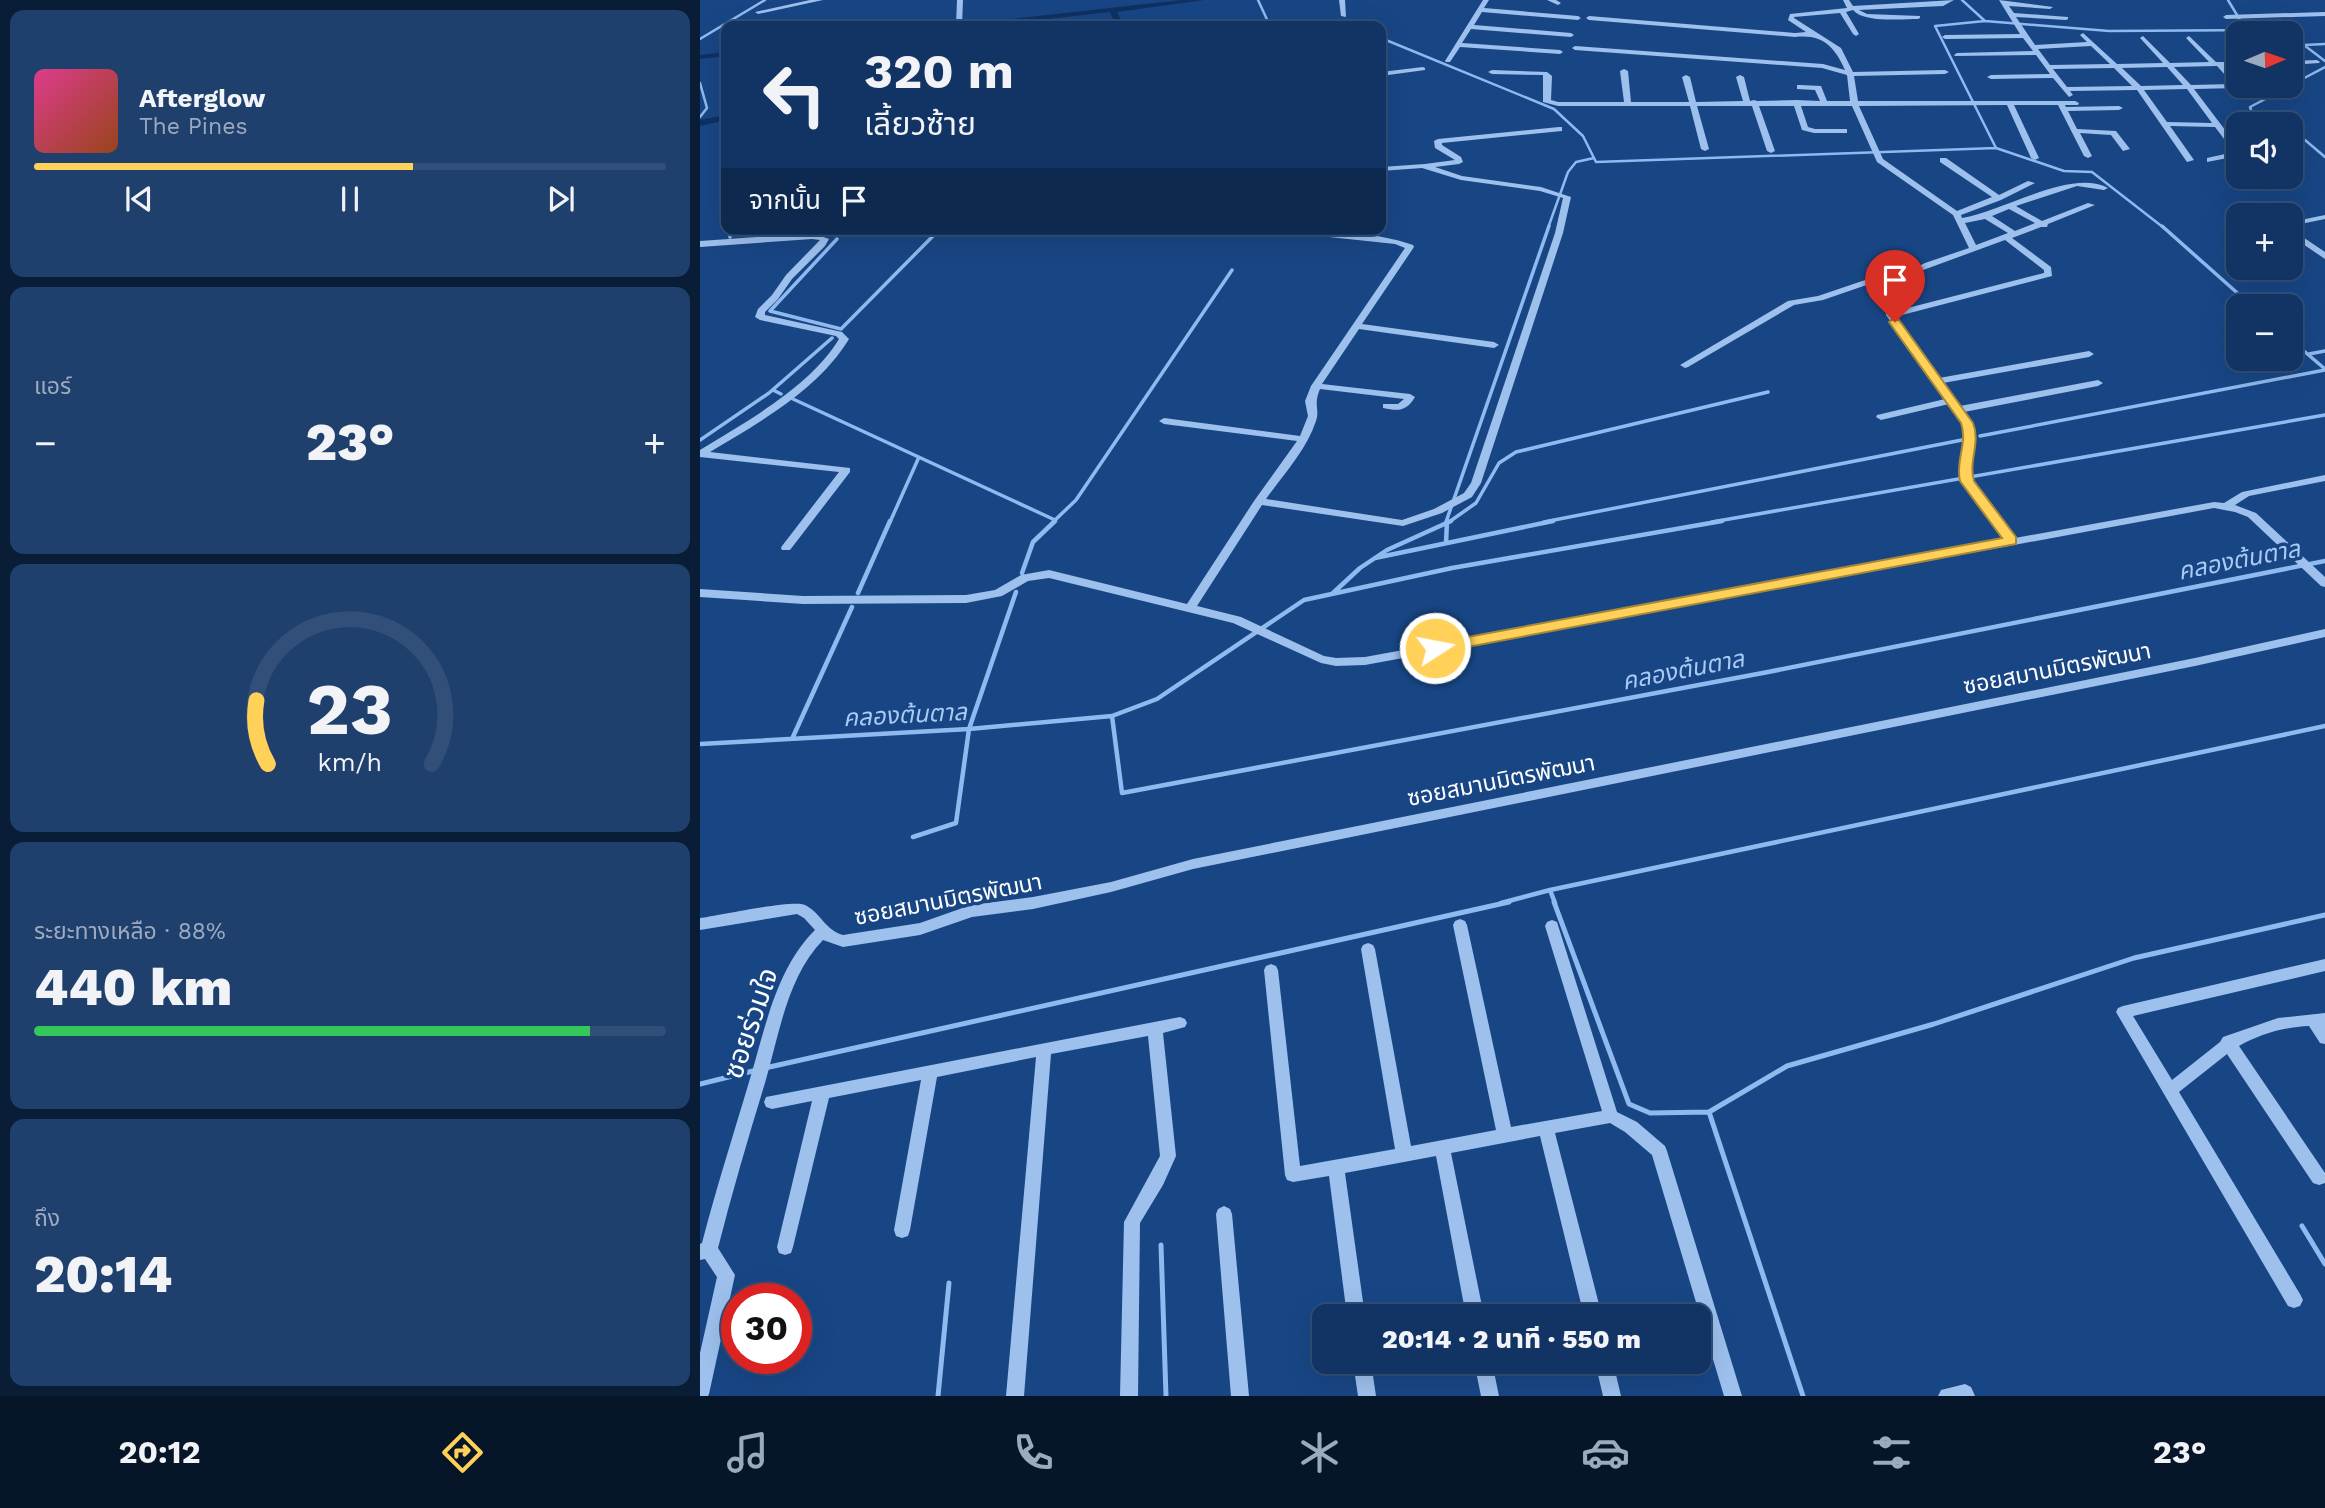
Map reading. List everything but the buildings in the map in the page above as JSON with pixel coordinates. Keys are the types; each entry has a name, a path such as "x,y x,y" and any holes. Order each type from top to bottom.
{"street":[{"path":"758,12 820,0"},
{"path":"959,21 960,0"},
{"path":"1342,0 1344,16"},
{"path":"1448,61 1486,0"},
{"path":"1550,0 1558,3"},
{"path":"1846,0 1858,13 1866,16 1919,16"},
{"path":"1951,0 1943,4 1853,8 1843,12 1790,16 1792,20 1832,44 1844,58 1850,74 1854,102 1883,164 1959,217 1974,249"},
{"path":"2003,2 2050,6"},
{"path":"2003,2 2035,50 2078,106"},
{"path":"1480,10 1578,18"},
{"path":"1843,12 1856,34"},
{"path":"2226,17 2325,14"},
{"path":"2016,22 2066,18"},
{"path":"1589,19 1795,35 1813,33"},
{"path":"1469,27 1571,35"},
{"path":"2083,35 2139,88 2190,160"},
{"path":"1945,37 2025,36"},
{"path":"2143,38 2189,87 2226,136"},
{"path":"2064,89 2236,86 2236,82 2189,38"},
{"path":"1958,55 2093,44"},
{"path":"1458,45 1560,52"},
{"path":"1575,48 1824,66 1850,74 1945,72"},
{"path":"2303,63 2317,62"},
{"path":"2048,67 2226,64"},
{"path":"1386,73 1423,69"},
{"path":"1624,71 1629,103"},
{"path":"1492,72 1547,74 1546,98 1550,103 1854,102 2119,108"},
{"path":"1991,76 2055,76"},
{"path":"1686,77 1705,149"},
{"path":"1740,77 1771,151"},
{"path":"1800,87 1818,88 1825,102"},
{"path":"1796,102 1805,128 1814,131 1844,131"},
{"path":"2010,104 2035,158"},
{"path":"2062,106 2088,156"},
{"path":"2164,124 2218,125"},
{"path":"1386,169 1459,162 1438,146 1438,141 1559,129"},
{"path":"2076,131 2113,133 2126,149"},
{"path":"2210,160 2226,156"},
{"path":"1943,160 1998,198"},
{"path":"1259,501 1403,523 1438,511 1468,495 1476,483 1555,244 1567,197 1541,188 1461,178 1424,167"},
{"path":"1959,217 2031,183"},
{"path":"1959,217 1986,216 2077,184 2104,188"},
{"path":"1685,365 1791,303 1820,298 1880,278 1903,275 2044,225 2091,205"},
{"path":"2009,206 2044,225"},
{"path":"1891,315 2049,274 2048,269 1986,216"},
{"path":"2303,221 2325,216"},
{"path":"1190,608 1259,501 1303,439 1313,416 1310,401 1315,386 1410,247 1395,242 1334,235"},
{"path":"700,244 812,236 825,239 789,277 761,311 760,317 839,334 844,339 828,360 786,398 700,454"},
{"path":"2303,240 2325,256"},
{"path":"1903,275 1893,288 1891,315 1971,435 1966,477 2011,540"},
{"path":"1356,326 1494,345"},
{"path":"1936,381 2090,354"},
{"path":"1881,417 2098,383"},
{"path":"1315,386 1410,397 1406,404 1399,407 1386,405"},
{"path":"1164,421 1303,439"},
{"path":"700,454 846,470 786,548"},
{"path":"2227,506 2246,494 2325,478"},
{"path":"700,593 803,600 965,599 998,593 1025,578 1049,574 1190,608 1259,629 1321,659 1365,662 2011,540 2214,505 2227,506 2252,515 2325,583"},
{"name":"ซอยสมานมิตรพัฒนา","path":"822,932 830,938 843,941 920,929 971,911 1021,906 1111,887 1217,859 2221,657 2325,633"},
{"path":"700,924 799,908 817,922 822,932"},
{"path":"1460,925 1505,1136"},
{"path":"1552,926 1611,1116"},
{"name":"ซอยร่วมใจ","path":"704,1251 771,1036 798,964 810,944 822,932"},
{"path":"1368,949 1404,1154"},
{"path":"2294,1300 2123,1012 2325,965"},
{"path":"1271,970 1293,1175 1611,1116 1631,1126 1659,1151 1733,1396"},
{"path":"2170,1091 2228,1042 2277,1024 2318,1019 2325,1038"},
{"path":"772,1102 1180,1023"},
{"path":"1129,1396 1132,1222 1168,1156 1155,1028"},
{"path":"2228,1042 2319,1178"},
{"path":"1015,1396 1044,1050"},
{"path":"902,1230 930,1073"},
{"path":"785,1247 822,1094"},
{"path":"1546,1129 1589,1304"},
{"path":"1442,1148 1473,1304"},
{"path":"1336,1169 1354,1304"},
{"path":"1224,1213 1240,1396"},
{"path":"700,1394 726,1275 704,1251"},
{"path":"1364,1374 1367,1396"},
{"path":"1485,1374 1490,1396"},
{"path":"1607,1374 1612,1396"},
{"path":"1947,1396 1965,1393 1966,1396"}],"waterway":[{"path":"730,21 765,0"},
{"path":"1013,21 1201,0"},
{"path":"1258,0 1268,21"},
{"path":"1962,0 1985,21"},
{"path":"2228,0 2241,21"},
{"path":"1113,10 1118,21"},
{"path":"1985,21 2109,31 2226,30"},
{"path":"1985,21 1935,26 1996,148"},
{"path":"700,39 721,26"},
{"path":"1386,40 1554,109 1583,136 1594,158"},
{"path":"2303,44 2325,61"},
{"path":"2304,45 2325,44"},
{"path":"700,57 721,55"},
{"path":"2303,79 2325,67"},
{"path":"700,83 707,108 700,117"},
{"path":"2252,112 2250,107 2267,98"},
{"path":"700,123 721,119"},
{"path":"2303,139 2325,157"},
{"path":"1594,158 1596,162 1996,148"},
{"path":"1996,148 2064,171 2092,172 2164,228"},
{"path":"1548,228 1568,172 1576,162 1594,158"},
{"path":"1446,522 1549,226"},
{"path":"2162,226 2238,294"},
{"path":"837,239 770,311 841,329 934,235"},
{"path":"1053,522 1076,500 1232,270"},
{"path":"700,440 769,393 832,338"},
{"path":"2303,350 2325,369"},
{"path":"2309,354 2325,351"},
{"path":"1980,436 2325,370"},
{"path":"773,390 781,394"},
{"path":"1449,522 1476,503 1499,463 1516,452 1768,392"},
{"path":"793,399 919,457"},
{"name":"คลองต้นตาล","path":"1712,522 2325,415"},
{"path":"1544,522 1962,440"},
{"path":"890,522 919,457"},
{"path":"919,457 1055,520"},
{"path":"858,593 890,521"},
{"path":"1022,573 1033,542 1055,521"},
{"path":"1375,558 1553,521"},
{"name":"คลองต้นตาล","path":"1112,716 1157,699 1304,600 1452,568 1722,521"},
{"path":"1375,558 1447,523"},
{"path":"1446,543 1447,523"},
{"path":"1333,593 1375,558"},
{"name":"คลองต้นตาล","path":"1112,716 1122,793 1768,672 2325,561"},
{"path":"969,729 1016,592"},
{"path":"792,739 852,607"},
{"name":"คลองต้นตาล","path":"969,729 1112,716"},
{"path":"1550,890 2325,726"},
{"name":"คลองต้นตาล","path":"792,739 969,729"},
{"path":"913,837 956,823 969,729"},
{"name":"คลองต้นตาล","path":"700,744 792,739"},
{"path":"1501,903 1550,890"},
{"path":"1550,890 1555,903"},
{"path":"765,1068 1509,902"},
{"path":"1554,902 1629,1104 1650,1113 1709,1112"},
{"path":"1709,1112 1787,1066 1934,1024 2134,958 2325,915"},
{"path":"700,1084 757,1070"},
{"path":"1709,1112 1803,1396"},
{"path":"2302,1226 2325,1264"},
{"path":"1161,1245 1166,1396"},
{"path":"938,1396 949,1283"}],"route":[{"path":"1435,648 2011,540 1967,481 1964,470 1971,442 1967,423 1895,322"}]}
